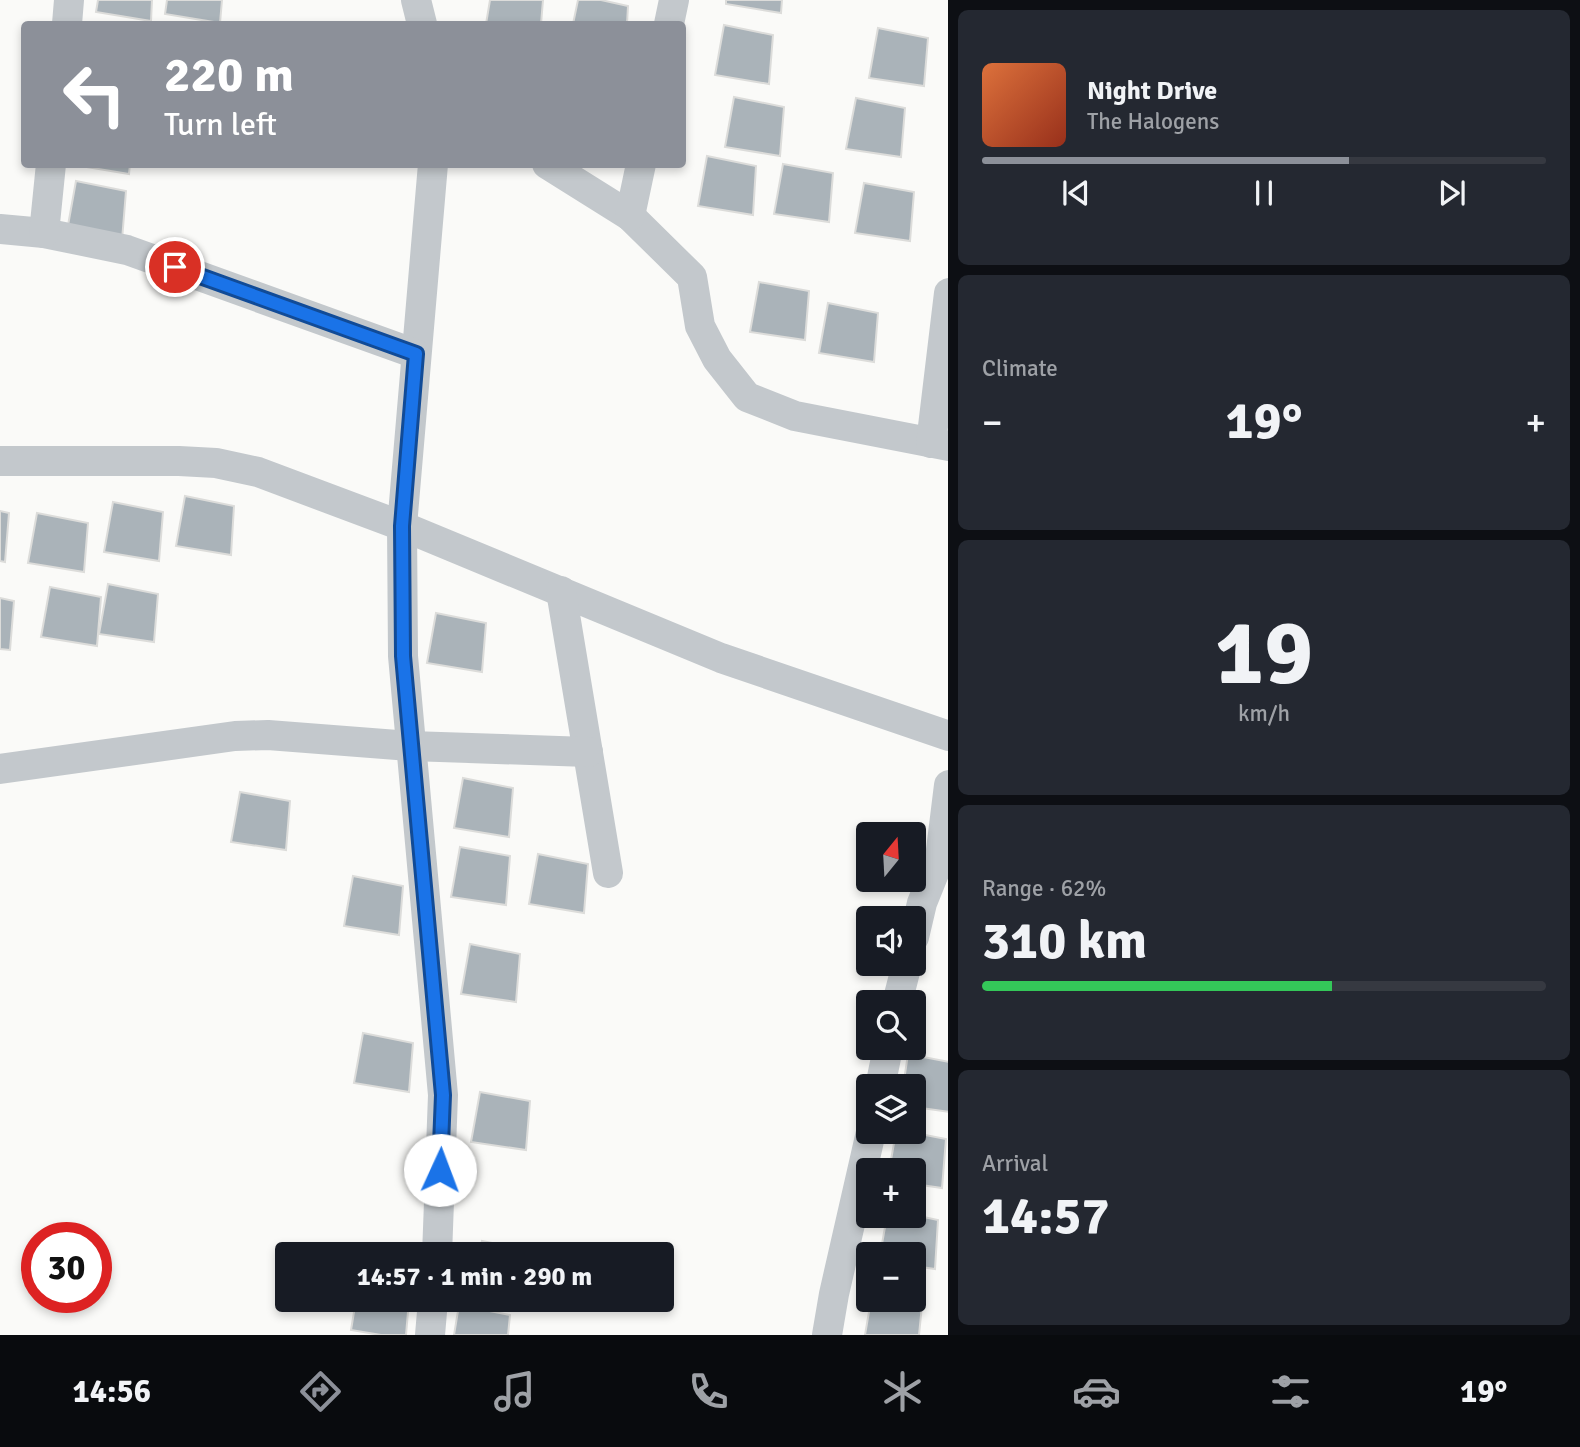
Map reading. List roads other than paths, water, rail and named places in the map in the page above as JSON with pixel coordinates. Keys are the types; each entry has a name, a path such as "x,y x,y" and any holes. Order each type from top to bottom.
{"street":[{"path":"66,21 69,0"},
{"path":"416,0 421,21"},
{"path":"670,21 674,0"},
{"path":"44,233 51,168"},
{"path":"433,168 402,526 403,656 443,1095 437,1242"},
{"path":"553,168 630,216 692,277 700,326 717,359 747,397 795,416 940,444 948,293"},
{"path":"630,216 640,168"},
{"path":"0,229 44,233 127,250 416,354"},
{"path":"0,461 179,461 216,463 258,472 402,526 721,658 948,736"},
{"path":"561,592 608,873"},
{"path":"0,769 235,736 268,735 410,746 587,752"},
{"path":"921,906 940,858 948,785"},
{"path":"827,1335 868,1144"},
{"path":"430,1335 432,1312"}]}
